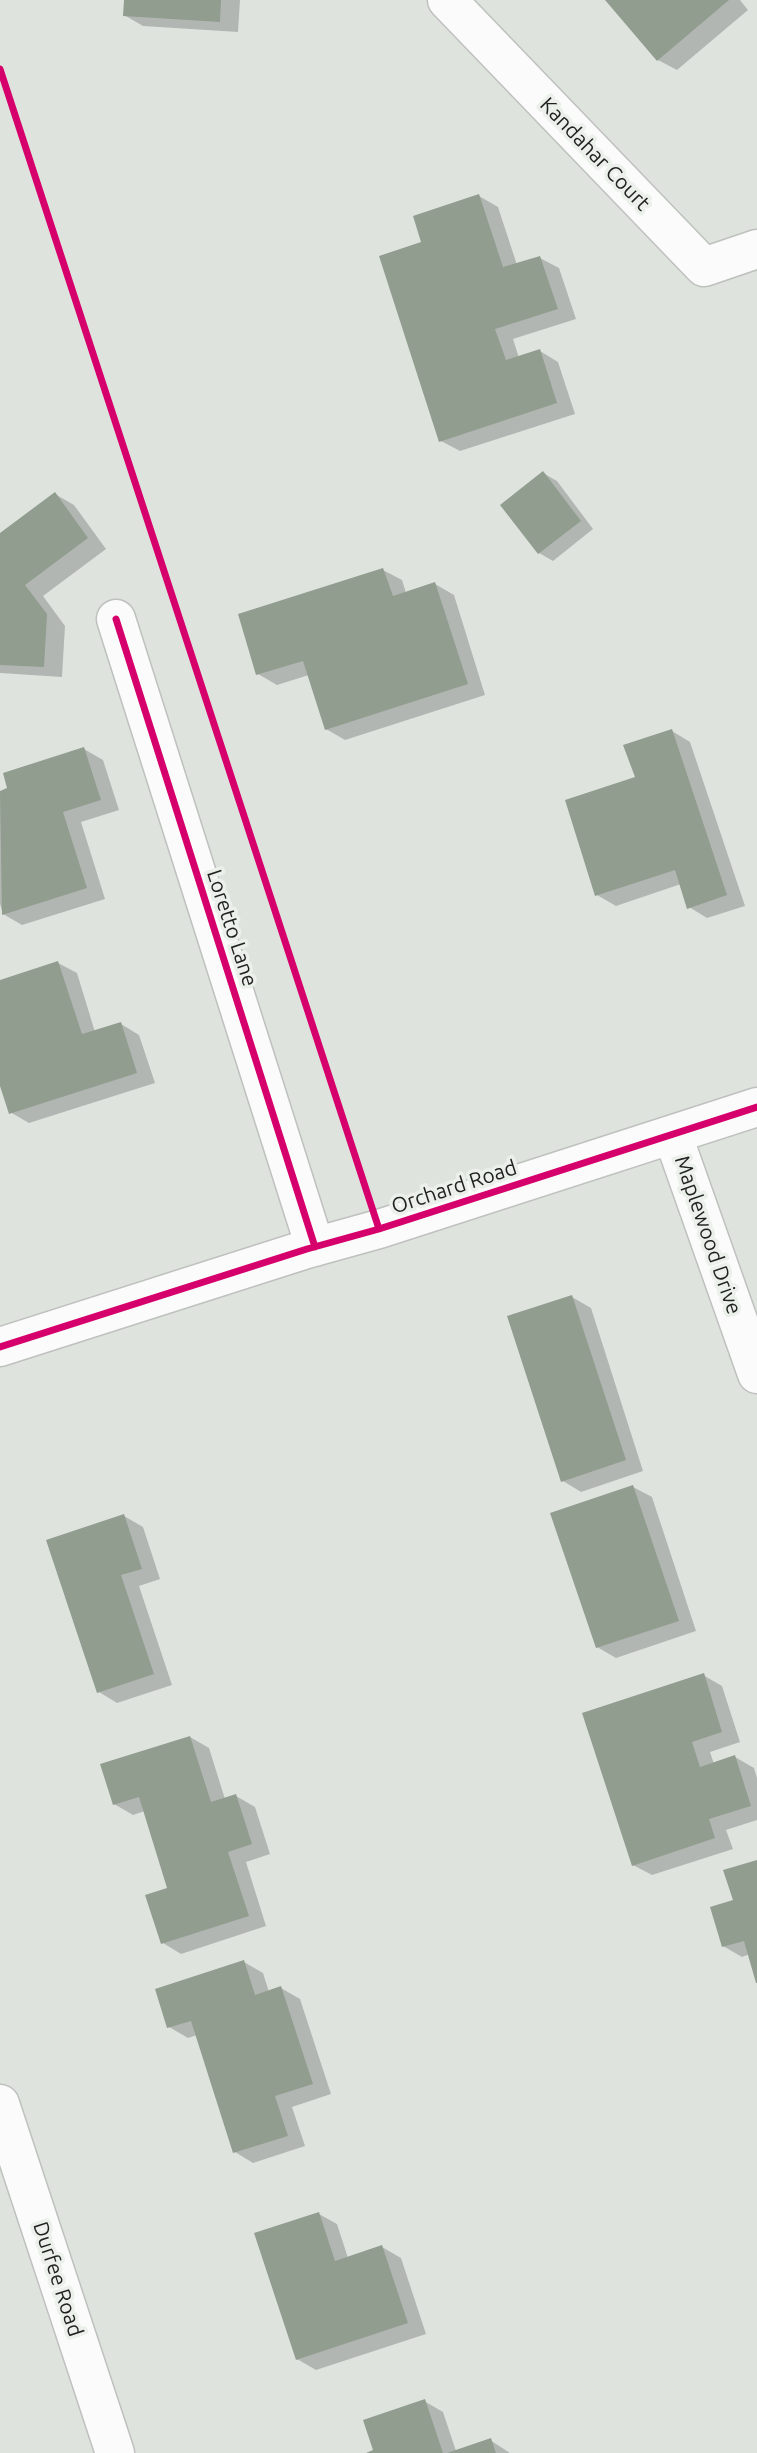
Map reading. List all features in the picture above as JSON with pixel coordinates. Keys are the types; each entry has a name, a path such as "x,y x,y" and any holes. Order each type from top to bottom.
{"street":[{"name":"Kandahar Court","path":"447,0 704,267 757,249"},
{"name":"Loretto Lane","path":"116,619 315,1247"},
{"name":"Orchard Road","path":"0,1347 673,1136 757,1107"},
{"name":"Maplewood Drive","path":"673,1136 757,1374"},
{"name":"Durfee Road","path":"0,2104 115,2453"}],"building":[{"path":"124,0 221,0 220,22 123,16"},
{"path":"605,0 729,0 657,61"},
{"path":"479,194 503,267 540,256 558,309 495,329 506,360 540,349 557,403 439,442 379,256 421,242 413,216"},
{"path":"543,471 581,521 538,554 500,505"},
{"path":"55,492 88,538 25,585 47,614 44,667 0,665 0,533"},
{"path":"383,568 393,596 435,582 468,684 325,730 303,661 256,675 238,614"},
{"path":"672,729 727,895 687,909 675,870 595,896 565,800 635,777 623,745"},
{"path":"84,747 101,800 63,812 87,888 2,915 0,791 7,788 3,773"},
{"path":"58,961 82,1034 121,1022 137,1073 9,1114 0,1086 0,980"},
{"path":"572,1295 626,1460 561,1482 507,1316"},
{"path":"633,1485 679,1621 596,1648 550,1513"},
{"path":"124,1514 142,1569 121,1575 154,1674 97,1693 46,1540"},
{"path":"704,1673 722,1732 692,1742 700,1767 735,1755 751,1806 709,1819 715,1838 632,1866 582,1713"},
{"path":"190,1736 211,1802 236,1794 252,1844 228,1852 249,1916 161,1944 145,1895 167,1888 139,1797 113,1805 100,1764"},
{"path":"757,1860 756,1983 744,1941 722,1947 710,1907 733,1900 723,1870"},
{"path":"244,1960 255,1995 281,1986 313,2084 275,2096 288,2136 233,2153 191,2021 167,2028 155,1989"},
{"path":"319,2212 335,2261 382,2245 408,2323 296,2360 254,2233"},
{"path":"425,2399 443,2453 366,2453 373,2450 363,2420"},
{"path":"491,2438 496,2453 447,2453"}],"cycle path":[{"path":"0,69 379,1229"},
{"path":"116,619 315,1247"},
{"path":"0,1347 757,1107"}]}
